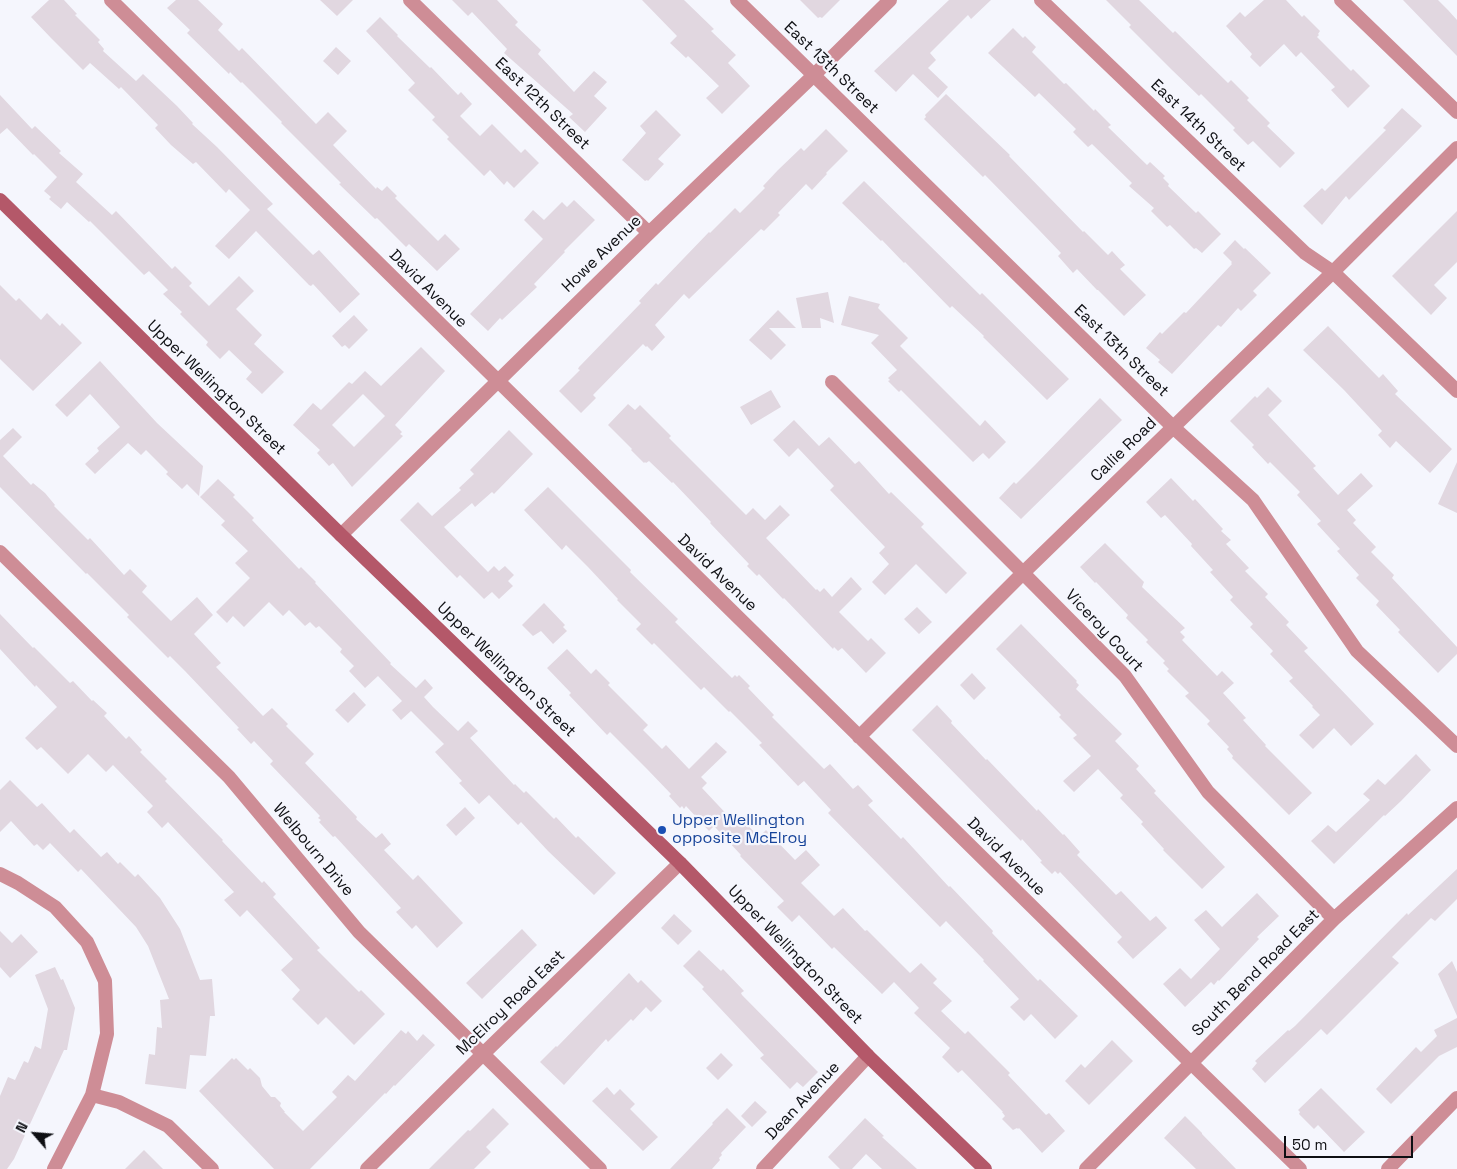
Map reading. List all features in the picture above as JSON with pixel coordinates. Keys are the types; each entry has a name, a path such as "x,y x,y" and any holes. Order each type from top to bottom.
{"main road":[{"name":"Upper Wellington Street","path":"0,200 341,535 680,863 868,1056 985,1169"}],"street":[{"name":"David Avenue","path":"110,0 1300,1169"},
{"name":"East 12th Street","path":"410,0 649,233"},
{"name":"East 13th Street","path":"737,0 1173,427 1253,500 1357,651 1457,746"},
{"name":"Howe Avenue","path":"341,535 890,0"},
{"name":"East 14th Street","path":"1042,0 1305,254 1333,272 1457,391"},
{"path":"1341,0 1457,112"},
{"name":"Callie Road","path":"859,737 1023,573 1333,272 1457,148"},
{"name":"Viceroy Court","path":"832,382 1125,676 1208,792 1334,919"},
{"name":"Welbourn Drive","path":"0,552 229,777 358,932 600,1169"},
{"name":"South Bend Road East","path":"1086,1169 1334,919 1457,808"},
{"name":"McElroy Road East","path":"367,1169 482,1054 680,863"},
{"path":"0,874 18,883 55,907 87,942 104,982 108,1034 92,1096 54,1169"},
{"name":"Dean Avenue","path":"763,1169 868,1056"},
{"path":"92,1096 119,1102 168,1126 212,1169"},
{"path":"1388,1169 1457,1098"}],"building":[{"path":"49,0 64,0 77,14 75,15 100,40 98,42 104,49 103,51 136,81 143,74 177,106 192,124 273,204 267,209 313,255 319,250 360,294 340,313 313,284 309,285 256,231 229,259 215,246 250,210 229,189 226,193 196,162 193,164 171,145 155,128 158,125 121,87 119,89 90,63 83,70 51,38 31,17"},
{"path":"176,0 198,0 223,24 218,30 239,51 242,48 316,124 328,112 347,131 333,145 376,189 377,187 382,191 387,186 397,196 395,198 438,241 445,234 460,249 437,271 409,244 406,247 339,184 341,183 242,82 230,72 229,74 187,33 190,30 167,8"},
{"path":"320,0 353,0 337,16"},
{"path":"452,0 497,0 518,22 515,25 541,50 538,54 574,92 594,71 607,82 594,96 607,108 585,132 569,117 573,114 504,53 507,49 472,12 468,16"},
{"path":"642,0 684,0 714,29 711,31 736,55 728,63 750,86 722,114 706,98 719,86 688,56 686,58 670,43 677,36"},
{"path":"800,0 840,0 822,18 818,18"},
{"path":"949,0 991,0 971,19 968,15 930,53 936,60 928,68 948,87 938,98 913,74 896,92 874,71"},
{"path":"1106,0 1139,0 1173,33 1175,31 1228,83 1231,80 1249,98 1247,100 1270,123 1267,126 1295,153 1280,168 1253,141 1248,145 1233,130 1235,128 1201,94 1199,96 1172,70 1129,27 1131,25"},
{"path":"1264,0 1286,0 1302,17 1304,15 1320,31 1317,37 1351,71 1353,69 1370,86 1348,108 1331,90 1335,87 1301,52 1296,57 1284,44 1260,67 1250,57 1252,54 1226,26 1240,12 1245,17"},
{"path":"1403,0 1438,0 1448,10 1457,20 1457,56"},
{"path":"380,17 458,95 461,92 472,104 460,116 480,136 492,124 521,153 525,149 539,163 514,188 507,181 504,185 490,170 484,176 447,139 449,137 432,120 435,117 408,90 415,83 366,31"},
{"path":"1013,28 1036,47 1032,52 1064,84 1066,83 1094,111 1095,109 1111,125 1108,127 1147,165 1150,162 1165,176 1163,178 1169,184 1168,186 1196,213 1198,211 1221,234 1202,253 1196,248 1194,249 1170,225 1167,227 1151,211 1154,208 1129,186 1132,183 1092,144 1088,147 1073,132 1076,129 1039,93 1035,97 988,53"},
{"path":"336,47 351,61 338,75 323,61"},
{"path":"946,94 1010,155 1083,232 1108,255 1112,251 1125,265 1120,269 1146,295 1124,316 1077,269 1073,273 1058,256 1061,253 1039,230 985,175 983,177 924,119 925,115"},
{"path":"0,95 32,129 35,126 61,151 59,153 83,174 76,182 112,215 116,211 172,269 175,266 192,283 189,286 209,306 239,276 254,291 236,309 262,335 254,344 284,372 262,394 246,379 252,372 229,350 220,359 206,345 208,342 180,314 182,312 163,294 168,290 149,271 144,275 90,221 67,202 61,209 49,199 51,197 44,191 57,177 7,128 0,134"},
{"path":"1402,108 1422,126 1349,200 1346,196 1322,225 1303,206 1322,188 1325,191 1386,130 1383,128"},
{"path":"656,110 681,135 658,159 664,164 648,181 645,181 622,160 646,133 640,126"},
{"path":"826,129 848,151 812,190 806,184 778,213 780,215 764,231 761,229 689,299 684,294 655,325 665,337 652,351 643,344 593,395 596,398 581,413 559,391 580,370 578,369 579,367 641,303 639,301 656,283 658,285 735,208 740,213 765,188 763,186 778,170 801,148 804,151"},
{"path":"864,181 1069,379 1047,400 984,336 952,306 950,308 905,262 842,203"},
{"path":"574,200 595,220 534,284 537,287 502,320 500,318 488,331 470,314 543,239 524,220 533,210 544,220 562,202 567,207"},
{"path":"1457,211 1457,262 1434,285 1447,298 1431,315 1392,276"},
{"path":"1235,240 1271,273 1253,291 1257,295 1241,311 1238,308 1221,327 1218,325 1172,374 1146,348 1160,332 1162,334 1184,312 1186,313 1232,264 1223,253"},
{"path":"0,285 16,301 19,298 41,320 47,313 60,326 62,323 82,343 33,391 0,359"},
{"path":"828,292 834,323 820,318 821,328 802,328 796,298"},
{"path":"849,296 880,304 878,308 908,338 900,346 980,426 985,420 1006,442 989,459 983,453 973,462 901,390 899,392 888,381 890,380 888,378 897,370 871,343 879,335 841,325"},
{"path":"778,310 796,328 769,328 786,345 771,360 749,340"},
{"path":"354,315 368,330 349,349 345,345 342,347 332,336"},
{"path":"1328,326 1379,378 1383,374 1398,391 1395,394 1452,449 1430,473 1396,441 1390,448 1378,435 1382,431 1303,350"},
{"path":"421,347 445,371 395,425 402,432 400,434 403,436 352,487 333,463 329,466 317,453 320,450 293,425 313,403 321,410 349,382 352,384 365,371 381,386","holes":["363,394 385,416 354,447 332,425"]},
{"path":"100,361 157,423 203,466 199,496 187,484 182,489 166,474 168,472 146,450 141,455 128,443 95,474 85,464 99,451 97,448 120,427 90,394 67,417 55,405"},
{"path":"1268,387 1282,401 1268,415 1316,466 1313,468 1338,495 1361,473 1373,486 1347,510 1356,520 1353,523 1376,547 1371,552 1394,575 1392,578 1457,647 1457,654 1438,673 1398,632 1400,630 1376,605 1379,601 1356,578 1359,575 1337,551 1340,549 1317,524 1321,521 1297,495 1300,492 1270,462 1268,464 1252,447 1254,445 1230,421 1255,396 1257,398"},
{"path":"771,390 781,407 751,425 740,407"},
{"path":"1100,398 1122,420 1021,519 999,498 1014,482 1016,484"},
{"path":"628,404 635,410 640,405 671,436 669,438 746,515 753,508 765,520 780,505 790,515 766,538 816,590 820,592 824,588 832,597 851,577 862,589 839,612 868,641 871,638 886,653 866,673 842,648 838,651 834,647 833,649 784,598 759,574 757,576 747,566 749,564 673,482 649,461 644,463 608,425"},
{"path":"794,420 819,446 829,437 855,464 859,461 889,494 891,492 924,524 921,527 967,573 946,594 916,564 885,595 872,582 889,564 879,553 885,547 830,490 834,486 798,448 789,457 773,440"},
{"path":"13,428 22,437 3,456 31,485 33,483 45,493 54,506 88,540 90,538 124,575 130,569 147,586 142,592 171,621 197,597 213,615 194,634 221,663 216,667 263,716 272,708 288,724 286,726 314,754 305,763 376,838 382,833 391,844 384,850 413,880 418,875 463,923 437,948 416,925 412,929 396,912 401,908 335,836 333,837 319,822 321,820 318,818 320,816 270,764 273,761 254,741 251,744 237,729 239,728 185,671 170,656 168,658 127,617 129,615 0,487 0,440"},
{"path":"509,430 533,454 494,494 492,492 475,507 472,503 444,527 488,572 494,566 499,571 505,566 514,575 508,581 513,586 499,599 492,592 484,599 460,575 457,578 400,520 418,502 432,516 461,490 459,488 474,474 470,470"},
{"path":"1457,462 1457,513 1438,504"},
{"path":"1171,478 1193,501 1195,499 1223,529 1221,531 1231,540 1226,544 1249,568 1245,571 1268,594 1265,597 1289,622 1286,625 1308,648 1304,651 1374,724 1351,746 1334,728 1313,749 1299,735 1320,715 1289,681 1293,678 1270,654 1273,651 1250,627 1253,624 1230,600 1233,597 1210,572 1213,570 1191,546 1192,544 1165,515 1161,518 1146,502"},
{"path":"218,479 235,495 233,497 254,518 252,520 299,569 301,567 316,582 390,664 416,688 425,679 433,688 424,697 433,707 458,731 468,721 478,731 470,738 514,785 524,793 526,791 554,819 556,817 576,838 578,836 616,873 594,895 521,822 518,825 489,795 479,804 459,783 462,781 435,752 444,744 411,711 401,720 392,710 402,701 378,676 365,688 349,671 354,666 340,652 342,649 319,626 316,628 310,622 305,626 289,610 283,616 269,602 244,627 233,616 227,623 216,612 250,578 235,563 248,551 221,525 225,521 200,497"},
{"path":"548,487 678,619 675,622 732,678 735,675 737,677 739,675 750,686 748,688 774,715 772,717 824,769 830,764 853,789 858,785 873,801 868,805 901,839 903,837 1038,981 1040,979 1078,1016 1055,1039 1031,1014 1024,1021 1010,1007 1019,999 946,921 940,927 828,813 831,810 804,781 798,786 759,745 762,743 730,711 704,687 701,690 654,643 652,645 636,629 641,624 588,567 566,545 562,550 524,510"},
{"path":"1105,543 1144,582 1142,587 1185,628 1180,632 1185,637 1182,640 1217,676 1222,671 1234,683 1223,693 1246,718 1243,720 1265,746 1312,793 1289,815 1232,758 1233,756 1227,749 1229,747 1207,724 1210,721 1185,696 1189,693 1167,671 1169,669 1163,663 1165,661 1146,642 1148,640 1126,618 1128,615 1080,567"},
{"path":"544,603 565,625 563,627 567,631 553,644 541,631 533,636 522,625"},
{"path":"917,607 932,622 919,634 904,619"},
{"path":"0,614 70,683 73,681 92,701 107,713 104,716 126,739 129,736 142,750 140,752 167,779 165,781 262,883 264,881 276,894 273,897 320,948 317,950 359,992 361,990 385,1014 354,1045 326,1017 318,1025 292,999 300,990 281,970 293,959 247,910 240,917 224,900 234,892 168,822 162,828 147,812 153,806 113,765 106,772 88,754 68,774 41,747 37,750 25,738 57,707 36,685 35,687 0,649"},
{"path":"1021,624 1077,681 1079,685 1076,689 1122,734 1115,741 1139,766 1136,769 1156,791 1154,793 1225,867 1202,889 1163,850 1141,824 1143,822 1120,798 1123,795 1098,769 1074,792 1063,781 1091,756 1073,738 1077,735 1059,717 1061,715 996,649"},
{"path":"567,649 591,674 596,669 610,683 608,685 648,725 643,730 662,749 666,745 689,769 716,742 727,752 701,777 707,783 702,788 733,821 739,816 759,837 766,830 795,860 806,850 820,865 801,883 834,916 843,908 910,973 921,963 937,979 933,983 952,1001 941,1011 965,1034 968,1031 1010,1073 1008,1075 1046,1115 1049,1113 1065,1131 1042,1153 1019,1128 1013,1130 1002,1119 1005,1116 1003,1112 962,1070 958,1073 942,1057 950,1048 914,1013 919,1008 894,982 882,994 834,947 832,949 799,915 792,922 777,907 784,901 714,826 709,831 686,806 684,809 682,806 680,808 669,796 671,794 647,769 610,732 607,735 569,695 571,693 547,668"},
{"path":"972,673 986,688 974,700 960,685"},
{"path":"354,692 366,705 348,723 335,710"},
{"path":"937,705 952,721 951,723 986,760 1037,811 1038,809 1064,834 1080,852 1077,855 1116,895 1121,891 1150,921 1156,916 1167,928 1133,959 1117,942 1122,937 1060,872 1058,874 1055,871 1052,874 1022,839 1021,841 912,730"},
{"path":"1416,754 1431,770 1334,864 1311,841 1328,825 1336,832 1370,800 1363,794 1378,779 1385,785"},
{"path":"10,780 37,807 42,803 70,833 74,829 101,857 107,852 118,864 120,862 135,877 138,874 160,898 180,929 200,980 212,979 215,1016 210,1016 206,1056 190,1055 186,1089 145,1084 149,1054 155,1055 157,1027 162,1028 160,1000 169,999 148,946 136,927 81,869 78,872 50,843 43,850 37,844 34,846 11,821 0,832 0,790"},
{"path":"465,807 475,818 456,836 446,825"},
{"path":"1457,869 1457,899 1435,921 1431,918 1392,957 1399,963 1327,1035 1321,1029 1265,1083 1252,1069 1257,1063 1255,1061 1288,1030 1295,1026 1407,913 1408,915"},
{"path":"1257,893 1279,916 1257,937 1259,939 1219,981 1214,985 1211,982 1185,1007 1163,984 1180,968 1191,979 1220,949 1194,920 1206,910 1222,927"},
{"path":"674,914 692,931 678,945 661,928"},
{"path":"522,929 537,945 482,999 466,983"},
{"path":"0,931 12,943 21,934 38,952 10,978 0,967"},
{"path":"699,950 721,971 723,969 744,991 741,993 742,995 818,1072 803,1087 797,1082 790,1089 760,1058 764,1055 683,966"},
{"path":"1452,961 1457,972 1457,1016 1438,974"},
{"path":"55,967 61,980 63,979 75,1008 67,1050 64,1050 14,1159 7,1169 0,1169 0,1096 8,1077 15,1080 24,1061 28,1063 35,1046 41,1049 48,1009 35,975"},
{"path":"629,973 638,983 641,980 662,1001 651,1012 646,1007 608,1042 606,1039 564,1085 540,1062"},
{"path":"1457,1018 1457,1047 1439,1056 1391,1104 1376,1089 1416,1047 1421,1052 1437,1036 1434,1030"},
{"path":"401,1030 406,1034 408,1031 417,1041 423,1034 435,1045 310,1169 274,1169 199,1091 232,1058 234,1060 236,1058 248,1070 250,1068 260,1078 262,1086 271,1097 275,1097 281,1103 280,1106 284,1112 303,1131 337,1097 332,1092 348,1075 355,1081"},
{"path":"1112,1040 1133,1061 1089,1105 1065,1081 1081,1064 1085,1068"},
{"path":"721,1053 733,1065 718,1080 706,1068"},
{"path":"607,1087 614,1095 620,1089 635,1104 630,1109 658,1137 643,1151 592,1101"},
{"path":"1321,1088 1365,1132 1344,1152 1318,1125 1314,1129 1299,1114 1298,1110"},
{"path":"755,1101 767,1112 752,1127 741,1116"},
{"path":"493,1108 509,1124 486,1147 491,1152 474,1169 429,1169 468,1130 470,1131"},
{"path":"727,1108 746,1127 721,1153 720,1160 712,1169 670,1169 712,1123"},
{"path":"1185,1116 1236,1169 1196,1169 1164,1138"},
{"path":"865,1118 884,1136 882,1137 917,1169 882,1169 866,1154 852,1169 840,1169 828,1157"},
{"path":"144,1150 163,1169 125,1169"}],"place":[{"name":"Upper Wellington opposite McElroy","path":"662,830"}]}
